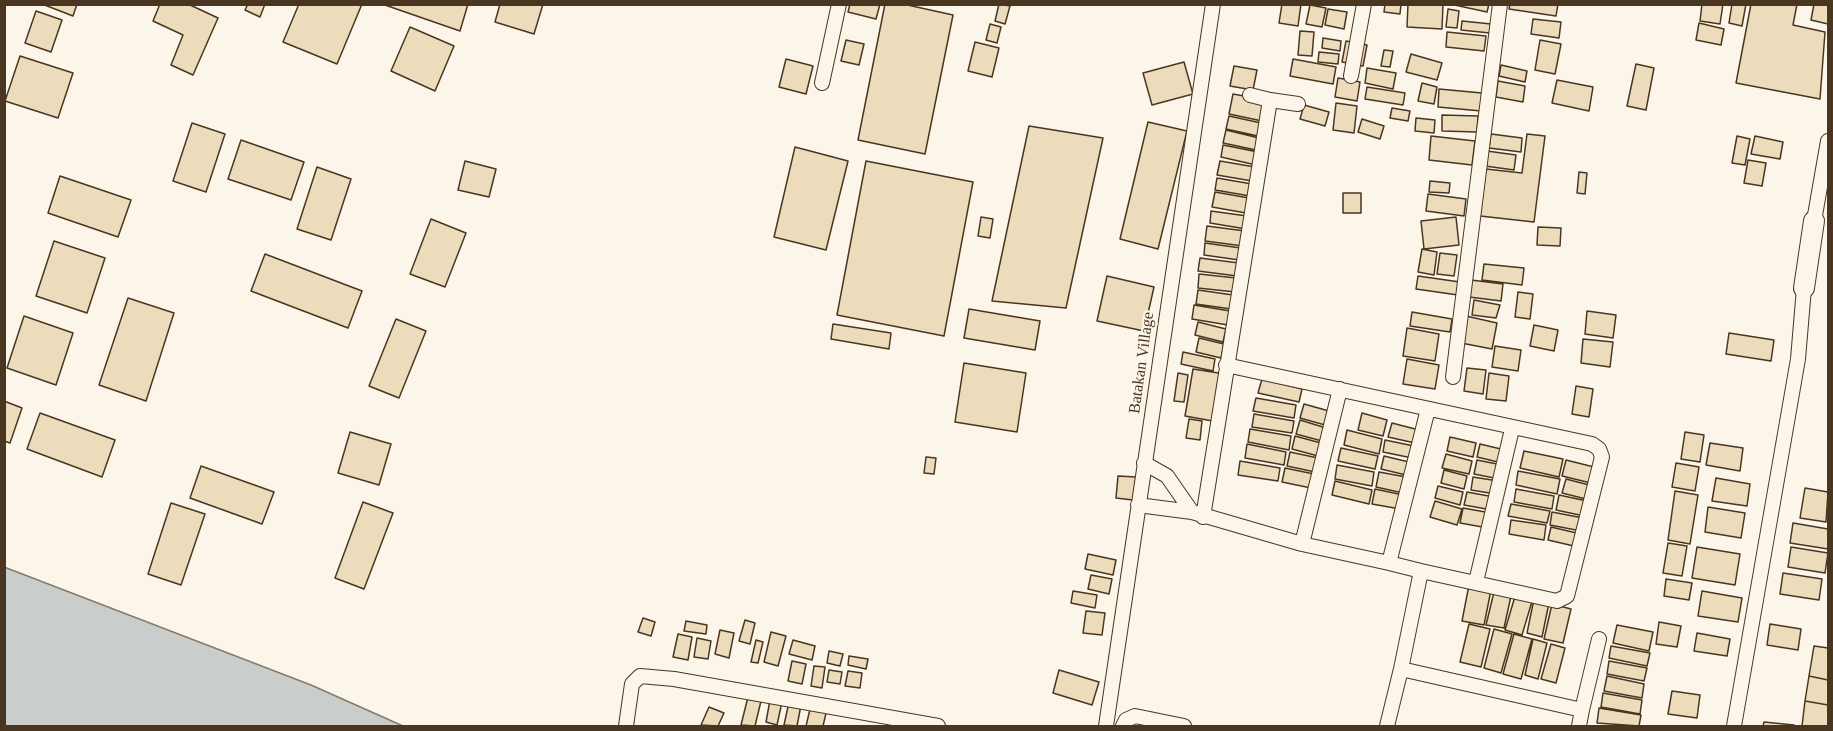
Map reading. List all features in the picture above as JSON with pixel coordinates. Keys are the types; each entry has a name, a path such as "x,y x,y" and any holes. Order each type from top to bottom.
{"street":[{"path":"822,83 839,4"},
{"name":"Batakan Village","path":"1106,726 1213,4"},
{"path":"1351,76 1364,4"},
{"path":"1453,377 1500,4"},
{"path":"1250,95 1298,104"},
{"path":"1197,514 1226,365 1270,100"},
{"path":"1734,726 1798,359 1804,288 1828,141"},
{"path":"1138,505 1197,514 1302,544 1557,601 1567,596 1602,457 1599,449 1592,444 1512,429 1226,365"},
{"path":"1302,544 1340,390"},
{"path":"1389,563 1428,409"},
{"path":"1476,582 1512,429"},
{"path":"1144,463 1167,476 1197,514"},
{"path":"1387,726 1421,571"},
{"path":"1579,726 1599,639"},
{"path":"1401,669 1582,710"},
{"path":"626,726 632,684 640,676 674,679 938,726"},
{"path":"1123,726 1126,720 1135,716 1184,726"}],"shaded area":[{"path":"4,567 311,685 403,726 5,726"}],"building":[{"path":"42,4 77,4 73,16"},
{"path":"160,4 188,4 218,18 193,75 171,65 183,35 153,21"},
{"path":"248,4 265,4 260,17 245,10"},
{"path":"299,4 362,4 337,64 283,42"},
{"path":"382,4 468,4 460,31"},
{"path":"500,4 543,4 534,34 495,22"},
{"path":"850,4 880,4 876,19 848,12"},
{"path":"885,4 903,4 953,15 925,154 858,140"},
{"path":"999,4 1010,6 1005,24 995,21"},
{"path":"1282,4 1301,4 1298,26 1279,23"},
{"path":"1385,4 1401,4 1400,14 1384,12"},
{"path":"1408,4 1443,4 1442,29 1407,27"},
{"path":"1450,4 1489,4 1487,12"},
{"path":"1510,4 1558,4 1556,16 1509,9"},
{"path":"1702,4 1723,4 1720,24 1700,21"},
{"path":"1732,4 1746,4 1742,26 1729,23"},
{"path":"1751,4 1797,4 1793,25 1825,32 1820,99 1736,83"},
{"path":"1814,4 1828,4 1828,24 1811,20"},
{"path":"1310,5 1326,8 1322,27 1306,24"},
{"path":"1328,9 1347,12 1344,29 1325,25"},
{"path":"1448,9 1459,11 1457,28 1446,27"},
{"path":"36,11 62,20 51,52 25,43"},
{"path":"1533,19 1561,22 1559,38 1531,34"},
{"path":"1462,21 1491,24 1490,33 1461,30"},
{"path":"1699,23 1724,29 1721,45 1696,40"},
{"path":"990,24 1001,27 997,43 986,40"},
{"path":"410,27 454,46 435,91 391,71"},
{"path":"1300,31 1314,32 1312,56 1298,55"},
{"path":"1447,32 1486,36 1484,51 1446,47"},
{"path":"1323,38 1341,41 1340,51 1322,48"},
{"path":"846,40 864,44 859,65 841,61"},
{"path":"1540,40 1561,44 1555,74 1535,70"},
{"path":"1346,41 1367,45 1363,66 1342,62"},
{"path":"975,42 999,48 992,77 968,71"},
{"path":"1384,50 1393,51 1390,67 1381,66"},
{"path":"1319,52 1339,54 1338,64 1318,62"},
{"path":"1411,54 1442,63 1437,80 1406,72"},
{"path":"20,56 73,73 58,118 5,101"},
{"path":"786,59 813,66 806,94 779,87"},
{"path":"1293,59 1336,67 1333,84 1290,76"},
{"path":"1184,62 1193,94 1152,105 1143,73"},
{"path":"1636,64 1654,68 1646,110 1627,106"},
{"path":"1501,65 1527,71 1525,82 1499,76"},
{"path":"1234,66 1257,70 1253,90 1230,86"},
{"path":"1367,68 1396,73 1393,89 1365,83"},
{"path":"1338,78 1360,82 1357,101 1335,97"},
{"path":"1557,80 1593,87 1589,111 1552,103"},
{"path":"1498,81 1525,86 1523,102 1496,97"},
{"path":"1422,83 1437,87 1434,104 1418,101"},
{"path":"1367,87 1405,93 1403,105 1365,99"},
{"path":"1439,89 1482,93 1481,111 1438,107"},
{"path":"1233,94 1266,100 1262,121 1229,114"},
{"path":"1336,103 1357,106 1354,133 1333,130"},
{"path":"1304,105 1329,112 1325,126 1300,119"},
{"path":"1392,108 1410,111 1408,121 1390,118"},
{"path":"1442,115 1478,116 1477,132 1442,131"},
{"path":"1229,116 1261,123 1258,136 1226,129"},
{"path":"1416,118 1435,120 1434,133 1415,131"},
{"path":"1362,119 1384,126 1380,139 1358,132"},
{"path":"1148,122 1187,131 1158,249 1120,239"},
{"path":"192,123 225,134 206,192 173,181"},
{"path":"1029,126 1103,138 1066,308 992,301"},
{"path":"1226,130 1259,138 1256,150 1223,143"},
{"path":"1491,134 1522,138 1521,152 1489,148"},
{"path":"1527,134 1545,136 1534,222 1480,216 1486,169 1522,173"},
{"path":"1431,136 1475,141 1472,165 1429,160"},
{"path":"1737,136 1750,139 1745,165 1732,163"},
{"path":"1755,136 1783,142 1780,159 1751,154"},
{"path":"241,140 304,162 291,200 228,179"},
{"path":"1223,145 1258,152 1256,165 1221,157"},
{"path":"795,147 848,161 826,250 774,237"},
{"path":"1487,151 1516,155 1514,170 1485,166"},
{"path":"1748,160 1766,163 1762,186 1744,183"},
{"path":"465,161 496,169 489,197 458,190"},
{"path":"866,161 973,182 944,336 837,315"},
{"path":"1220,161 1255,167 1252,181 1217,175"},
{"path":"317,167 351,179 331,240 297,229"},
{"path":"1579,172 1587,173 1585,194 1577,193"},
{"path":"60,176 131,200 118,237 48,213"},
{"path":"1217,178 1252,184 1250,196 1215,190"},
{"path":"1430,181 1450,183 1449,193 1429,192"},
{"path":"1215,192 1249,198 1246,213 1212,207"},
{"path":"1343,193 1361,193 1361,213 1343,213"},
{"path":"1428,194 1466,199 1464,216 1426,211"},
{"path":"1211,211 1247,216 1246,229 1210,223"},
{"path":"981,217 993,219 990,238 978,236"},
{"path":"1456,217 1459,245 1424,249 1421,221"},
{"path":"431,219 466,233 445,287 410,274"},
{"path":"1207,226 1245,231 1243,246 1205,241"},
{"path":"1538,227 1561,228 1560,246 1537,245"},
{"path":"54,241 105,258 87,313 36,296"},
{"path":"1205,243 1241,248 1239,260 1204,255"},
{"path":"1422,249 1437,252 1434,275 1418,272"},
{"path":"1440,253 1457,255 1454,276 1437,274"},
{"path":"265,254 362,291 348,328 251,291"},
{"path":"1200,258 1239,263 1237,276 1198,271"},
{"path":"1484,264 1524,268 1522,285 1482,280"},
{"path":"1199,274 1236,278 1235,292 1198,288"},
{"path":"1107,276 1154,287 1144,331 1097,321"},
{"path":"1418,276 1460,282 1458,295 1416,289"},
{"path":"1471,280 1503,284 1501,301 1469,297"},
{"path":"1198,290 1233,295 1231,309 1196,304"},
{"path":"1518,292 1533,294 1530,319 1515,317"},
{"path":"128,298 174,313 146,401 99,385"},
{"path":"1474,300 1500,305 1496,318 1472,315"},
{"path":"1194,305 1230,311 1228,325 1192,319"},
{"path":"969,309 1040,321 1035,350 964,338"},
{"path":"1587,311 1616,315 1613,338 1585,334"},
{"path":"1412,312 1452,319 1450,332 1410,326"},
{"path":"24,316 73,333 56,385 7,368"},
{"path":"1466,316 1497,323 1492,349 1461,343"},
{"path":"396,319 426,331 399,398 369,386"},
{"path":"1198,322 1226,329 1223,342 1195,335"},
{"path":"833,324 891,333 889,349 831,339"},
{"path":"1534,325 1558,330 1554,351 1530,346"},
{"path":"1407,328 1439,334 1435,361 1403,356"},
{"path":"1729,333 1774,340 1771,361 1726,354"},
{"path":"1199,338 1224,344 1221,358 1196,352"},
{"path":"1583,339 1613,342 1610,367 1581,363"},
{"path":"1495,346 1521,350 1518,371 1492,367"},
{"path":"1183,352 1215,359 1213,371 1181,364"},
{"path":"1407,359 1439,365 1435,389 1403,384"},
{"path":"964,363 1026,373 1017,432 955,422"},
{"path":"1467,368 1486,370 1483,394 1464,391"},
{"path":"1193,369 1225,374 1218,422 1185,416"},
{"path":"1178,373 1188,375 1184,402 1174,401"},
{"path":"1489,373 1509,376 1506,401 1486,399"},
{"path":"1262,379 1302,389 1299,402 1258,393"},
{"path":"1576,386 1593,389 1589,417 1572,414"},
{"path":"1256,398 1296,405 1294,418 1253,411"},
{"path":"4,401 22,408 10,443 4,441"},
{"path":"1304,404 1329,411 1325,425 1300,418"},
{"path":"40,413 115,440 102,477 27,449"},
{"path":"1362,413 1387,420 1383,436 1358,430"},
{"path":"1254,414 1294,421 1292,433 1252,427"},
{"path":"1189,419 1202,421 1200,440 1186,438"},
{"path":"1300,420 1326,428 1322,441 1296,434"},
{"path":"1392,423 1419,430 1415,443 1388,437"},
{"path":"1250,429 1291,436 1289,450 1248,442"},
{"path":"1347,430 1382,439 1379,454 1344,445"},
{"path":"350,432 391,444 379,485 338,473"},
{"path":"1685,432 1704,435 1700,462 1681,459"},
{"path":"1295,436 1321,443 1318,456 1292,449"},
{"path":"1450,437 1476,443 1473,457 1447,451"},
{"path":"1385,440 1414,446 1412,458 1383,452"},
{"path":"1710,443 1743,448 1740,471 1706,465"},
{"path":"1247,444 1286,452 1284,465 1245,458"},
{"path":"1480,444 1505,450 1502,463 1477,457"},
{"path":"1341,448 1378,456 1375,469 1338,461"},
{"path":"1524,451 1563,459 1559,477 1520,468"},
{"path":"1290,452 1318,458 1315,472 1287,466"},
{"path":"1446,454 1472,461 1469,474 1442,468"},
{"path":"1384,456 1409,462 1406,475 1381,469"},
{"path":"926,457 936,458 934,474 924,473"},
{"path":"1477,460 1502,465 1499,479 1474,474"},
{"path":"1566,460 1598,468 1595,484 1562,476"},
{"path":"1240,461 1280,468 1278,481 1238,475"},
{"path":"1676,463 1699,467 1695,491 1672,487"},
{"path":"1337,465 1374,472 1372,486 1335,479"},
{"path":"201,466 274,492 262,524 190,498"},
{"path":"1285,468 1314,474 1311,488 1282,482"},
{"path":"1444,470 1467,476 1464,489 1441,483"},
{"path":"1518,471 1560,479 1557,494 1516,485"},
{"path":"1379,472 1406,477 1403,493 1376,487"},
{"path":"1118,476 1136,477 1133,500 1116,498"},
{"path":"1473,477 1498,481 1496,494 1471,490"},
{"path":"1716,478 1750,484 1747,506 1712,501"},
{"path":"1566,479 1593,486 1590,500 1562,493"},
{"path":"1335,481 1372,490 1369,504 1332,495"},
{"path":"1438,486 1463,492 1460,505 1435,498"},
{"path":"1805,488 1828,492 1826,522 1800,518"},
{"path":"1375,489 1403,495 1400,509 1372,504"},
{"path":"1516,489 1554,496 1552,509 1514,502"},
{"path":"1675,491 1698,495 1690,544 1668,540"},
{"path":"1467,492 1494,497 1492,510 1464,505"},
{"path":"1559,495 1587,501 1584,516 1556,510"},
{"path":"1435,501 1462,509 1457,525 1430,517"},
{"path":"363,502 393,513 364,589 335,578"},
{"path":"171,503 205,514 181,585 148,574"},
{"path":"1511,504 1550,511 1547,523 1508,516"},
{"path":"1708,507 1745,513 1741,538 1705,532"},
{"path":"1463,508 1491,513 1488,528 1460,523"},
{"path":"1552,512 1583,518 1581,531 1550,525"},
{"path":"1511,520 1546,525 1544,540 1509,534"},
{"path":"1793,523 1828,529 1828,549 1790,543"},
{"path":"1551,527 1581,534 1578,547 1548,540"},
{"path":"1668,543 1687,546 1682,576 1663,573"},
{"path":"1697,547 1740,554 1735,585 1692,578"},
{"path":"1791,547 1828,553 1825,573 1788,567"},
{"path":"1088,554 1116,560 1113,575 1085,569"},
{"path":"1783,573 1822,579 1819,600 1780,594"},
{"path":"1091,575 1112,579 1109,594 1088,589"},
{"path":"1666,579 1692,583 1689,600 1664,596"},
{"path":"1469,585 1491,590 1484,625 1462,621"},
{"path":"1073,591 1097,595 1095,608 1071,603"},
{"path":"1702,591 1742,598 1738,622 1698,616"},
{"path":"1494,592 1511,596 1504,628 1486,625"},
{"path":"1516,593 1533,598 1522,635 1505,630"},
{"path":"1534,599 1549,603 1542,637 1527,633"},
{"path":"1552,604 1571,609 1563,643 1544,639"},
{"path":"1086,611 1105,613 1102,635 1083,633"},
{"path":"643,618 655,622 651,636 638,632"},
{"path":"745,620 755,623 750,644 739,641"},
{"path":"686,621 707,625 706,634 684,631"},
{"path":"1659,622 1681,626 1677,647 1656,644"},
{"path":"1469,624 1490,629 1481,667 1460,662"},
{"path":"1770,624 1801,629 1798,650 1767,645"},
{"path":"1617,625 1653,632 1649,651 1613,643"},
{"path":"1494,629 1512,634 1501,673 1484,668"},
{"path":"720,630 734,633 729,658 715,654"},
{"path":"771,632 786,636 778,666 764,662"},
{"path":"1697,633 1730,639 1727,656 1694,651"},
{"path":"678,634 692,637 688,660 673,657"},
{"path":"1514,634 1532,639 1521,679 1503,674"},
{"path":"697,638 711,641 708,659 694,657"},
{"path":"1533,639 1547,643 1538,679 1525,675"},
{"path":"756,640 763,642 758,663 751,662"},
{"path":"793,640 815,646 812,660 789,654"},
{"path":"1551,644 1565,648 1556,683 1541,679"},
{"path":"1611,646 1650,653 1647,666 1609,658"},
{"path":"1814,646 1828,648 1828,680 1809,676"},
{"path":"829,651 843,654 840,666 827,663"},
{"path":"849,656 868,659 866,669 848,665"},
{"path":"792,661 806,664 802,684 788,681"},
{"path":"1609,661 1647,668 1644,681 1607,674"},
{"path":"814,666 825,667 822,688 811,686"},
{"path":"829,670 842,672 840,684 827,682"},
{"path":"1059,670 1099,682 1092,705 1053,693"},
{"path":"848,671 862,673 860,688 845,686"},
{"path":"1607,676 1644,684 1642,698 1604,691"},
{"path":"1809,676 1828,680 1828,705 1805,701"},
{"path":"1672,691 1700,695 1697,718 1668,714"},
{"path":"1603,693 1642,700 1640,714 1601,707"},
{"path":"748,697 761,701 755,726 741,725"},
{"path":"770,700 782,702 777,725 766,722"},
{"path":"1805,701 1828,705 1828,726 1802,726"},
{"path":"789,702 801,705 797,726 784,725"},
{"path":"811,705 827,709 823,726 806,726"},
{"path":"709,707 724,713 718,726 701,725"},
{"path":"1599,708 1641,715 1639,726 1597,723"},
{"path":"1764,722 1794,725 1794,726 1763,726"}]}
